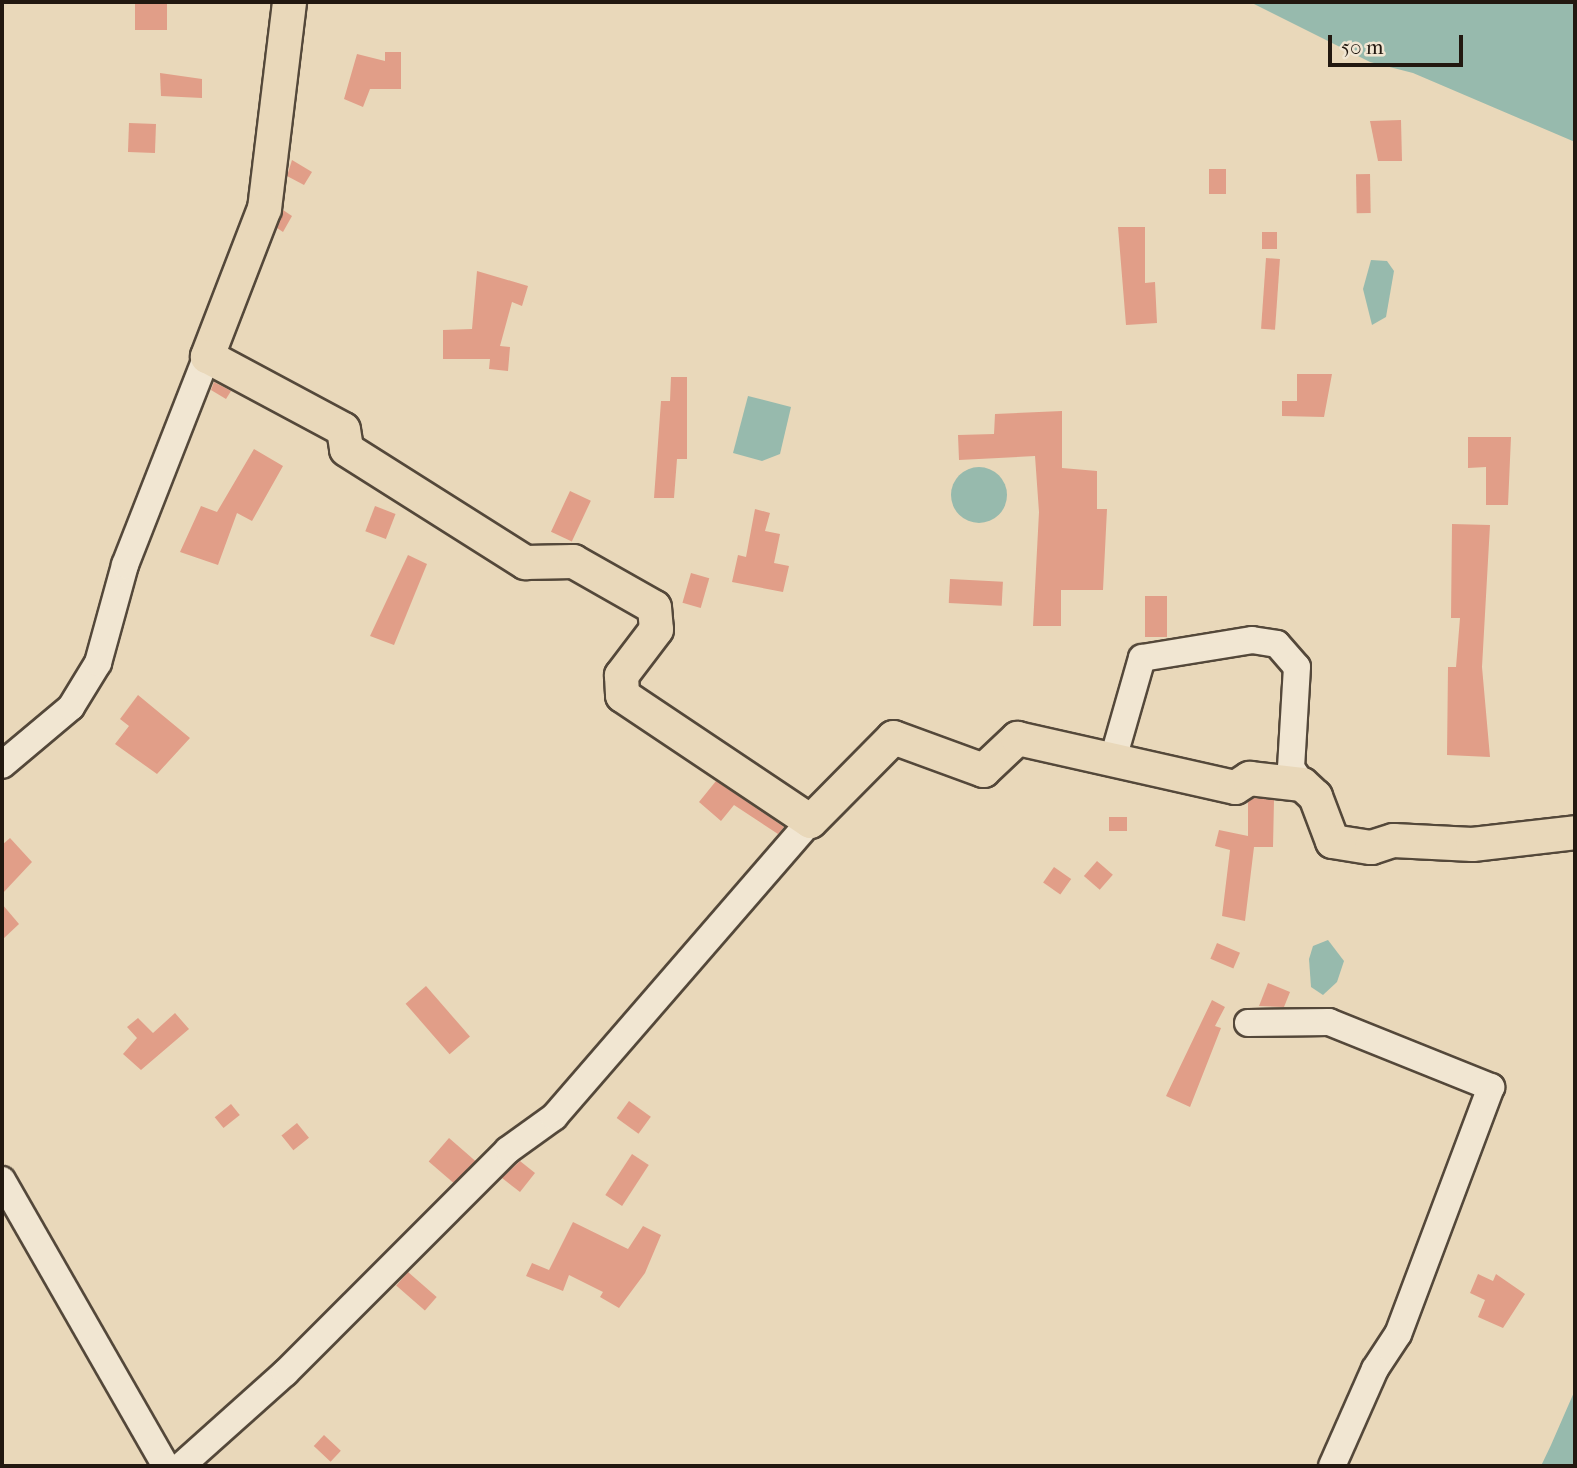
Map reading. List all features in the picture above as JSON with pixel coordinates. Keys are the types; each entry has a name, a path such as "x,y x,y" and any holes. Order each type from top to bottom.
{"main road":[{"path":"289,2 264,208 207,356 343,429 346,449 525,562 573,561 654,607 656,629 621,675 622,695 810,821 893,737 983,770 1017,738 1235,787 1249,778 1302,784 1315,796 1332,842 1371,848 1393,840 1472,845 1575,832"}],"street":[{"path":"2,765 71,707 98,663 125,565 207,356"},
{"path":"1112,759 1142,658 1252,640 1277,644 1297,667 1291,768 1302,784"},
{"path":"181,1466 285,1373 508,1150 554,1117 810,821"},
{"path":"1248,1023 1329,1022 1491,1087 1398,1334 1375,1369 1332,1466"},
{"path":"2,1180 166,1466"}],"shaded area":[{"path":"1250,2 1575,2 1575,142 1413,73 1370,62"},
{"path":"1371,260 1387,261 1394,271 1386,317 1372,325 1363,289"},
{"path":"748,396 791,407 780,454 762,461 733,453"},
{"path":"973,467 985,467 999,475 1007,489 1005,506 999,515 985,523 973,523 956,511 951,501 951,489 963,472"},
{"path":"1328,940 1344,961 1337,982 1323,995 1311,987 1309,959 1313,946"},
{"path":"1575,1390 1575,1466 1541,1466 1551,1445"}],"building":[{"path":"135,2 167,2 167,30 135,30"},
{"path":"385,52 401,52 401,89 370,89 363,107 344,99 357,54 385,61"},
{"path":"160,73 202,79 202,98 161,96"},
{"path":"1401,120 1402,161 1378,161 1370,121"},
{"path":"129,123 156,124 155,153 128,152"},
{"path":"292,160 312,172 304,185 287,176"},
{"path":"1209,169 1226,169 1226,194 1209,194"},
{"path":"1356,174 1370,174 1371,213 1357,213"},
{"path":"283,210 292,216 283,232 277,228"},
{"path":"1118,227 1145,227 1145,283 1155,282 1157,323 1126,325"},
{"path":"1262,232 1277,232 1277,249 1262,249"},
{"path":"1266,258 1280,259 1275,330 1261,329"},
{"path":"477,271 528,286 522,306 512,302 500,346 510,347 508,371 489,369 490,359 443,359 443,330 472,329"},
{"path":"1297,374 1332,374 1324,417 1282,416 1282,401 1297,401"},
{"path":"671,377 687,377 687,459 677,459 674,498 654,498 661,401 670,401"},
{"path":"214,382 231,391 226,399 211,390"},
{"path":"1062,411 1062,468 1097,471 1097,509 1107,509 1103,590 1061,590 1061,626 1033,626 1039,512 1035,456 959,460 958,435 994,434 995,414"},
{"path":"1468,437 1511,437 1508,505 1486,505 1486,467 1468,468"},
{"path":"254,449 283,466 252,521 237,513 218,565 180,552 201,506 217,512"},
{"path":"570,491 591,501 572,542 551,532"},
{"path":"375,506 396,514 386,539 365,531"},
{"path":"755,509 770,513 765,531 780,534 774,563 789,566 783,592 732,582 738,555 746,557"},
{"path":"1452,524 1490,525 1482,667 1490,757 1447,755 1448,667 1456,667 1460,618 1451,618"},
{"path":"408,555 427,564 394,645 370,636"},
{"path":"691,573 709,578 701,608 682,603"},
{"path":"950,579 1003,582 1002,606 949,603"},
{"path":"1145,596 1167,596 1167,637 1145,637"},
{"path":"138,695 190,738 157,774 115,744 129,726 120,719"},
{"path":"716,781 784,827 778,834 734,805 721,821 699,802"},
{"path":"1254,798 1274,800 1273,847 1254,847 1245,921 1222,916 1230,850 1215,846 1219,830 1248,836 1248,802"},
{"path":"1109,817 1127,817 1127,831 1109,831"},
{"path":"10,838 32,862 2,894 2,845"},
{"path":"1097,861 1113,875 1100,890 1084,876"},
{"path":"1054,867 1071,879 1060,895 1043,883"},
{"path":"2,904 19,924 2,940"},
{"path":"1217,943 1240,953 1233,968 1210,959"},
{"path":"1268,983 1290,992 1284,1007 1259,1006"},
{"path":"426,986 470,1037 450,1054 406,1004"},
{"path":"1212,1000 1225,1007 1215,1026 1221,1028 1190,1107 1166,1096"},
{"path":"175,1013 189,1029 141,1070 123,1054 137,1038 127,1027 138,1018 153,1033"},
{"path":"629,1101 651,1117 638,1134 617,1118"},
{"path":"231,1104 240,1115 223,1128 215,1117"},
{"path":"297,1123 309,1138 293,1150 281,1136"},
{"path":"449,1138 475,1161 455,1184 429,1161"},
{"path":"632,1154 649,1165 622,1206 605,1195"},
{"path":"520,1161 535,1173 520,1192 502,1178"},
{"path":"573,1222 628,1249 643,1226 661,1235 645,1273 619,1308 600,1297 603,1292 569,1275 563,1291 526,1276 532,1263 549,1270"},
{"path":"408,1272 437,1297 425,1311 396,1286"},
{"path":"1478,1274 1493,1281 1496,1274 1525,1294 1503,1328 1478,1317 1485,1300 1470,1293"},
{"path":"324,1435 341,1451 331,1462 314,1446"}]}
